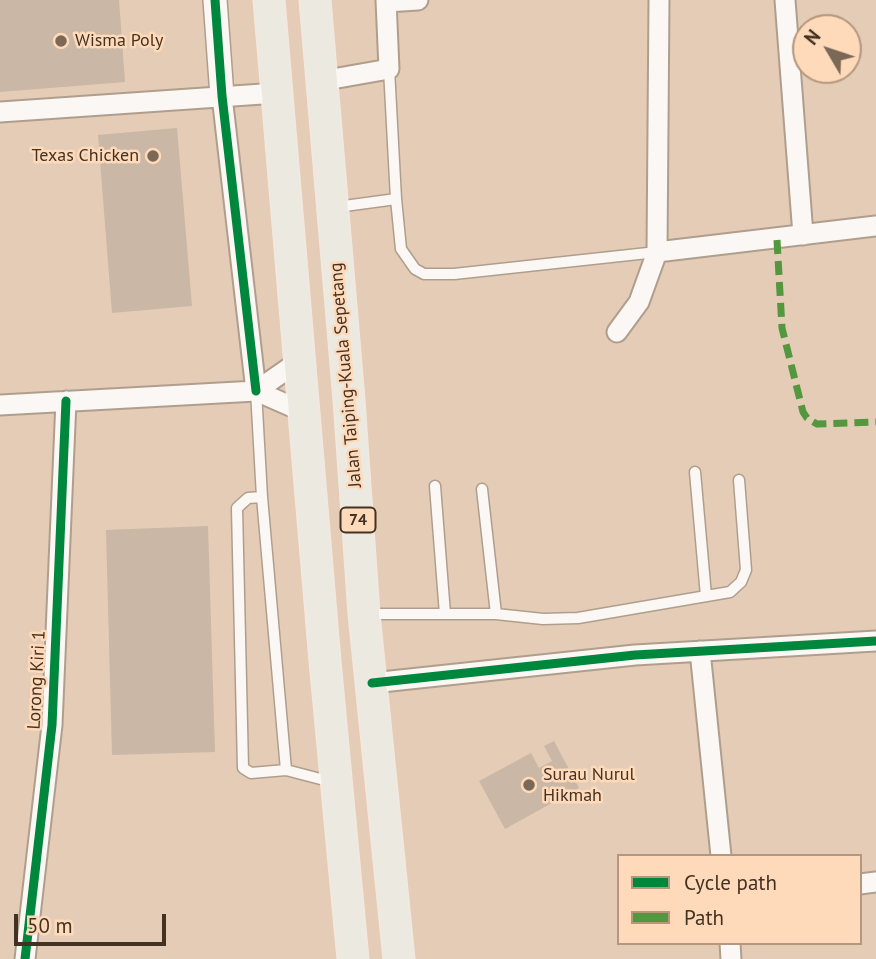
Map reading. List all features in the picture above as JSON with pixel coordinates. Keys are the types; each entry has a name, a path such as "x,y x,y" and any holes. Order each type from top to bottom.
{"main road":[{"path":"269,0 353,959"},
{"name":"Jalan Taiping-Kuala Sepetang","path":"315,0 364,614 399,959"}],"street":[{"path":"215,0 222,96 256,391"},
{"path":"321,80 389,69 386,1 418,0"},
{"path":"617,332 639,302 657,252 659,0"},
{"path":"785,0 803,235"},
{"path":"0,111 277,93"},
{"path":"657,252 876,226"},
{"path":"256,391 299,361"},
{"path":"0,405 256,391 303,412"},
{"name":"Lorong Kiri 1","path":"25,959 52,725 66,401"},
{"path":"372,683 635,655 876,641"},
{"path":"700,652 721,854"}],"lane":[{"path":"389,69 401,249 407,261 424,274 454,274 657,252"},
{"path":"332,208 396,199"},
{"path":"256,391 262,497 286,770"},
{"path":"695,472 706,596"},
{"path":"364,614 496,614 543,619 578,618 730,592 741,582 746,570 739,480"},
{"path":"435,486 445,614"},
{"path":"482,489 496,614"},
{"path":"262,497 248,498 237,508 243,768 251,773 286,770 336,783"}],"building":[{"name":"Wisma Poly","path":"0,0 119,0 125,82 0,92"},
{"path":"177,128 192,306 112,313 98,135"},
{"path":"208,526 215,752 112,755 106,530"},
{"name":"Surau Nurul Hikmah","path":"554,741 579,788 505,829 479,781 531,753 539,768 552,761 544,746"}],"marked path":[{"path":"777,240 782,328 803,412 817,424 876,422"}],"cycle path":[{"path":"215,0 222,96 256,391"},
{"path":"25,959 52,725 66,401"},
{"path":"372,683 635,655 876,641"}],"place":[{"name":"Wisma Poly","path":"61,41"},
{"name":"Texas Chicken","path":"153,156"},
{"name":"Surau Nurul Hikmah","path":"529,785"}]}
